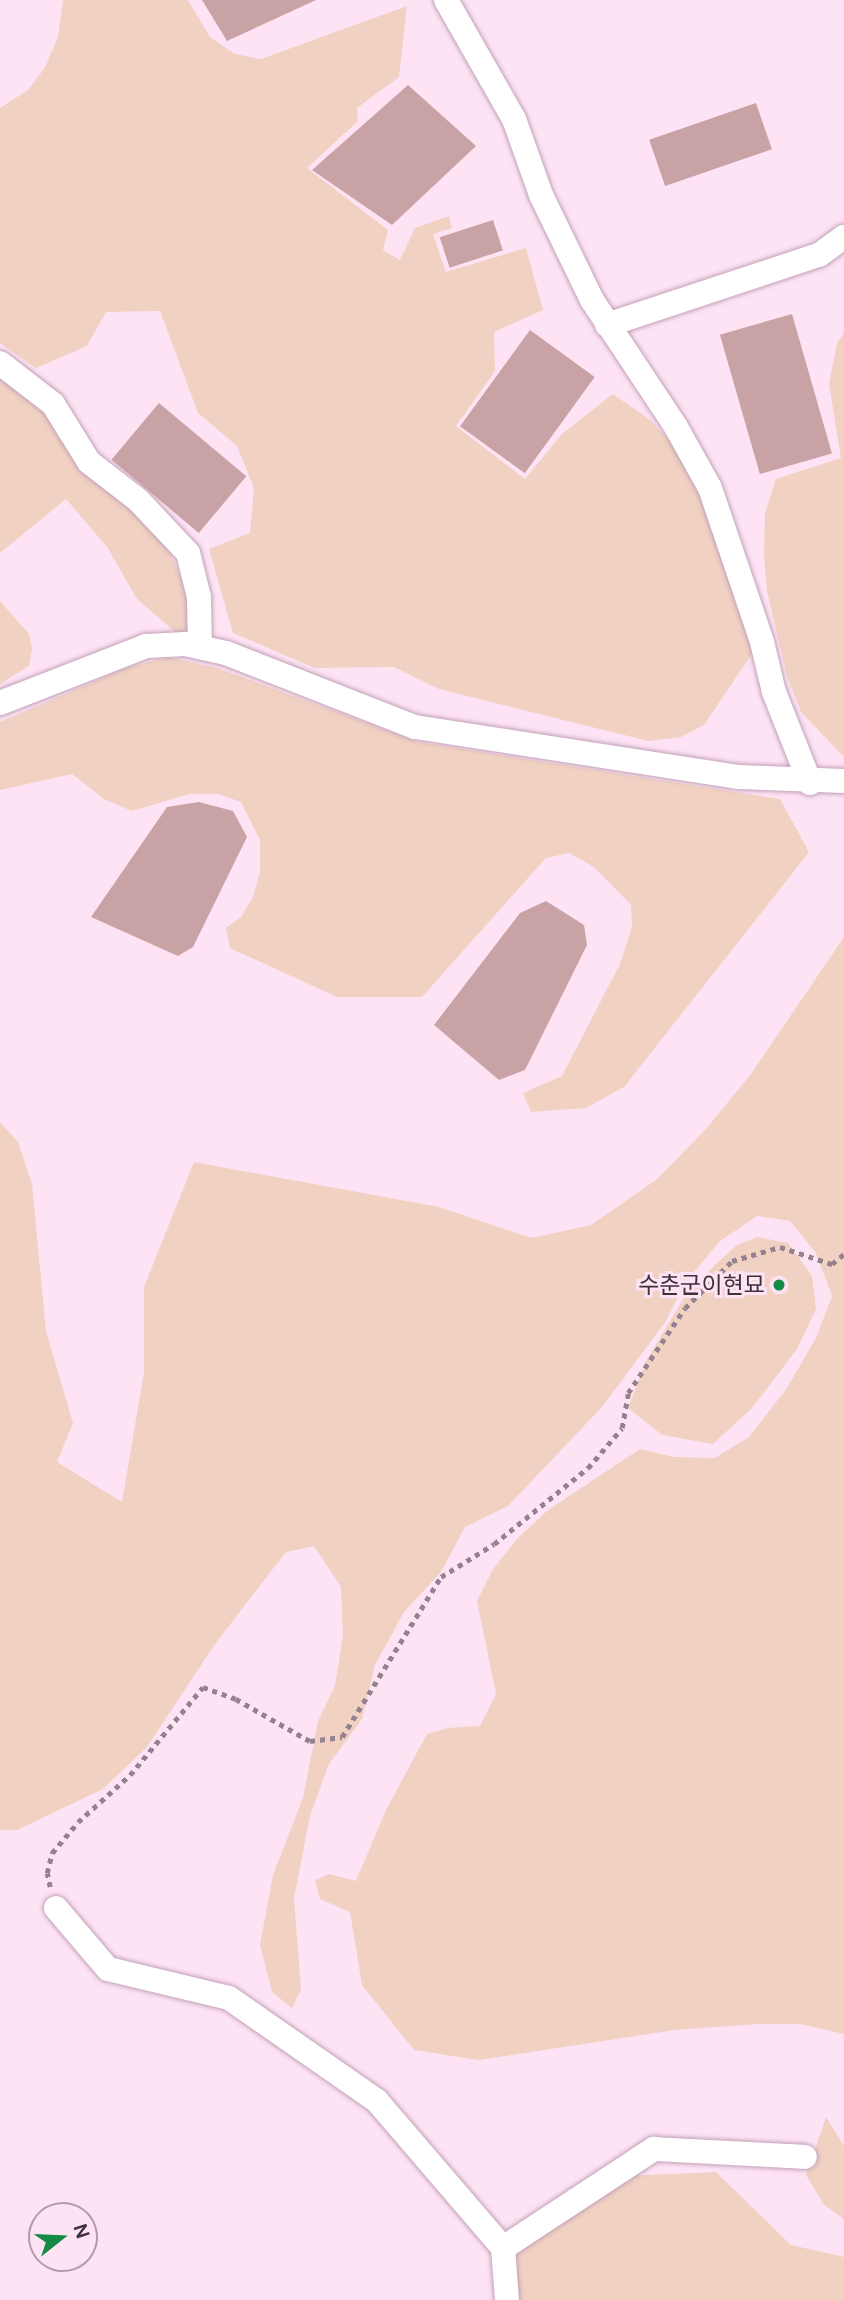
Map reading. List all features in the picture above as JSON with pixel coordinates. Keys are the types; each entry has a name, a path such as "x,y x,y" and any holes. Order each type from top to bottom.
{"street":[{"path":"446,0 514,119 563,245 607,325 676,427 710,488 762,642 774,692 810,783"},
{"path":"607,325 819,255 844,237"},
{"path":"0,363 53,404 89,462 148,509 188,554 199,597 201,647"},
{"path":"0,703 146,646 201,647 415,727 739,777 810,783 844,781"},
{"path":"56,1908 108,1969 229,1998 377,2101 503,2248 507,2300"},
{"path":"503,2248 654,2149 805,2157"}],"path":[{"path":"56,1908 47,1873 52,1853 78,1822 130,1775 203,1687 236,1699 305,1739 342,1737 441,1577 494,1544 588,1468 622,1428 628,1393 685,1308 732,1261 780,1247 832,1264 844,1254"}],"shaded area":[{"path":"63,0 188,0 210,37 235,54 261,59 407,6 399,77 357,108 358,121 307,168 388,230 383,250 400,260 415,228 449,216 452,228 433,234 446,272 526,248 543,310 494,332 495,371 456,426 525,479 562,434 613,394 650,420 678,450 703,498 753,652 704,725 681,737 648,741 439,689 394,667 315,668 233,633 209,549 250,533 254,488 237,446 198,413 160,311 106,312 87,346 36,368 0,343 0,108 28,90 44,69 58,38"},
{"path":"844,333 844,757 801,712 787,676 767,591 764,556 765,513 776,479 841,458 829,384 837,343"},
{"path":"0,374 28,394 144,517 169,551 185,588 192,624 180,636 137,599 107,547 66,499 0,553"},
{"path":"0,601 29,634 32,649 29,666 0,684"},
{"path":"169,657 217,668 418,742 780,799 809,852 624,1087 586,1108 531,1112 523,1093 562,1076 620,964 632,927 631,905 594,867 569,853 546,858 422,997 337,997 230,948 226,928 241,917 253,897 260,872 260,840 241,802 218,794 189,794 132,811 104,799 72,774 0,790 0,722 126,668"},
{"path":"844,937 844,2034 801,2024 758,2024 675,2030 478,2060 414,2050 362,1985 350,1912 320,1899 315,1880 329,1874 356,1881 386,1810 427,1734 448,1728 480,1726 496,1694 477,1601 493,1569 517,1539 548,1510 640,1449 674,1457 715,1458 749,1437 787,1388 816,1338 832,1296 816,1253 790,1221 757,1216 719,1242 685,1283 666,1321 602,1407 508,1506 465,1527 441,1572 404,1612 375,1665 362,1719 329,1764 310,1816 294,1898 301,1989 292,2008 272,1992 260,1945 273,1875 303,1798 318,1721 335,1686 343,1635 341,1587 314,1546 286,1552 215,1644 147,1747 103,1789 17,1830 0,1830 0,1122 18,1142 32,1184 46,1331 73,1423 57,1462 122,1502 144,1372 144,1287 194,1162 439,1207 531,1238 591,1225 656,1180 706,1129 751,1074"},
{"path":"757,1237 788,1243 812,1276 816,1309 797,1349 752,1408 713,1444 662,1435 628,1408 646,1361 690,1288 737,1245"},
{"path":"826,2117 844,2146 844,2219 824,2205 806,2175"},
{"path":"716,2172 791,2245 844,2257 844,2300 509,2300 510,2260 623,2176"}],"building":[{"path":"202,0 316,0 227,41"},
{"path":"408,85 476,146 392,225 312,170"},
{"path":"756,103 772,149 665,186 649,140"},
{"path":"493,220 503,250 450,268 440,237"},
{"path":"792,314 832,453 760,474 720,335"},
{"path":"530,330 595,377 525,473 460,426"},
{"path":"159,403 246,476 199,533 111,460"},
{"path":"199,802 233,811 247,837 193,947 178,956 91,917 167,807"},
{"path":"546,901 584,925 587,945 525,1070 499,1080 434,1025 520,913"}],"place":[{"name":"수춘군이현묘","path":"779,1285"}]}
